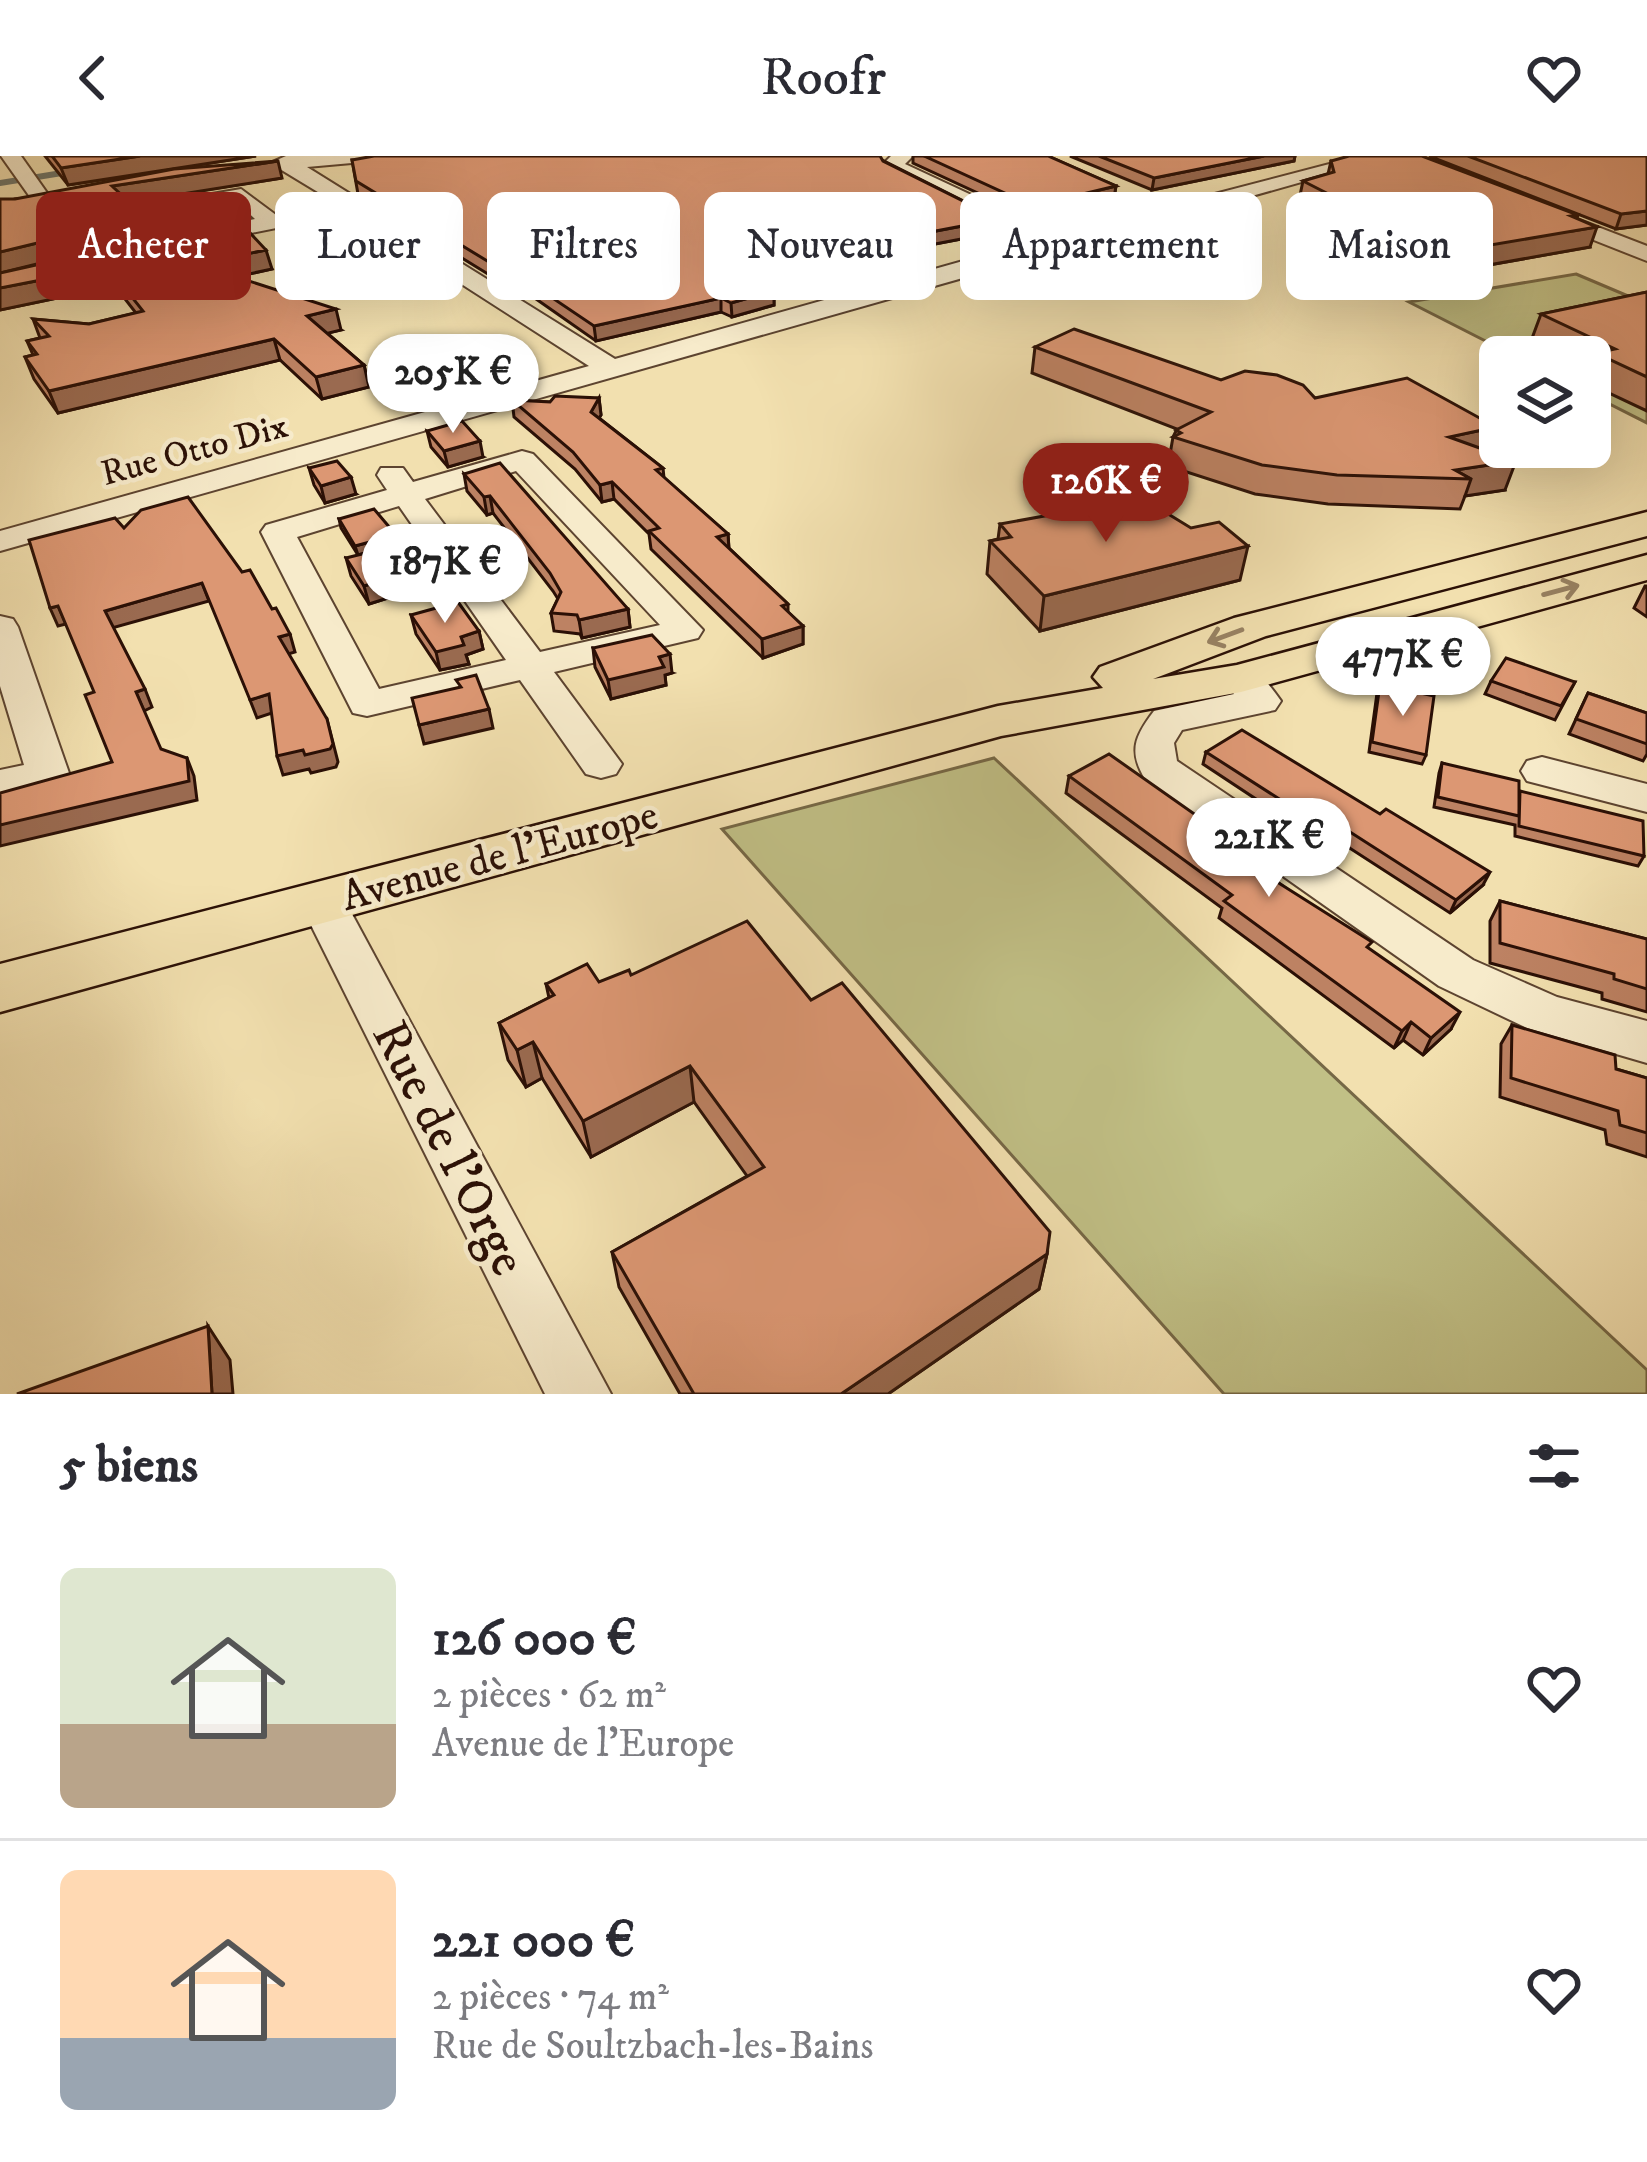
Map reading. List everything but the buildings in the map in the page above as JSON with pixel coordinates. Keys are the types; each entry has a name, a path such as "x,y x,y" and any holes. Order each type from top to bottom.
{"main road":[{"name":"Avenue de l'Europe","path":"998,721 1250,627 1647,524"},
{"name":"Avenue de l'Europe","path":"0,988 998,721 1241,678 1647,566"}],"street":[{"path":"11,156 36,193"},
{"path":"278,161 362,156"},
{"path":"904,156 892,165 960,197"},
{"path":"1386,156 1405,158"},
{"name":"Rue Otto Dix","path":"1243,192 1386,156"},
{"path":"278,161 334,192"},
{"path":"272,222 241,195 154,210 169,243 275,221"},
{"path":"1519,203 1647,254"},
{"name":"Rue Otto Dix","path":"9,539 960,271"},
{"path":"463,272 616,370"},
{"path":"366,441 602,764"},
{"path":"522,460 686,630 530,666 368,704 278,532 522,460"},
{"path":"0,504 9,539"},
{"path":"0,626 48,773 0,784"},
{"path":"1241,678 1262,701 1168,720 1152,741 1160,769 1456,973 1545,1014 1647,1042"},
{"path":"1542,770 1647,798"},
{"name":"Rue de l'Orge","path":"322,902 579,1394"}],"shaded area":[{"path":"1576,274 1647,304 1647,423 1611,405 1611,336 1479,338 1409,302 1493,300 1493,288"},
{"path":"994,758 1647,1370 1647,1394 1224,1394 722,829"}],"waterway":[{"path":"0,183 68,172"}]}
